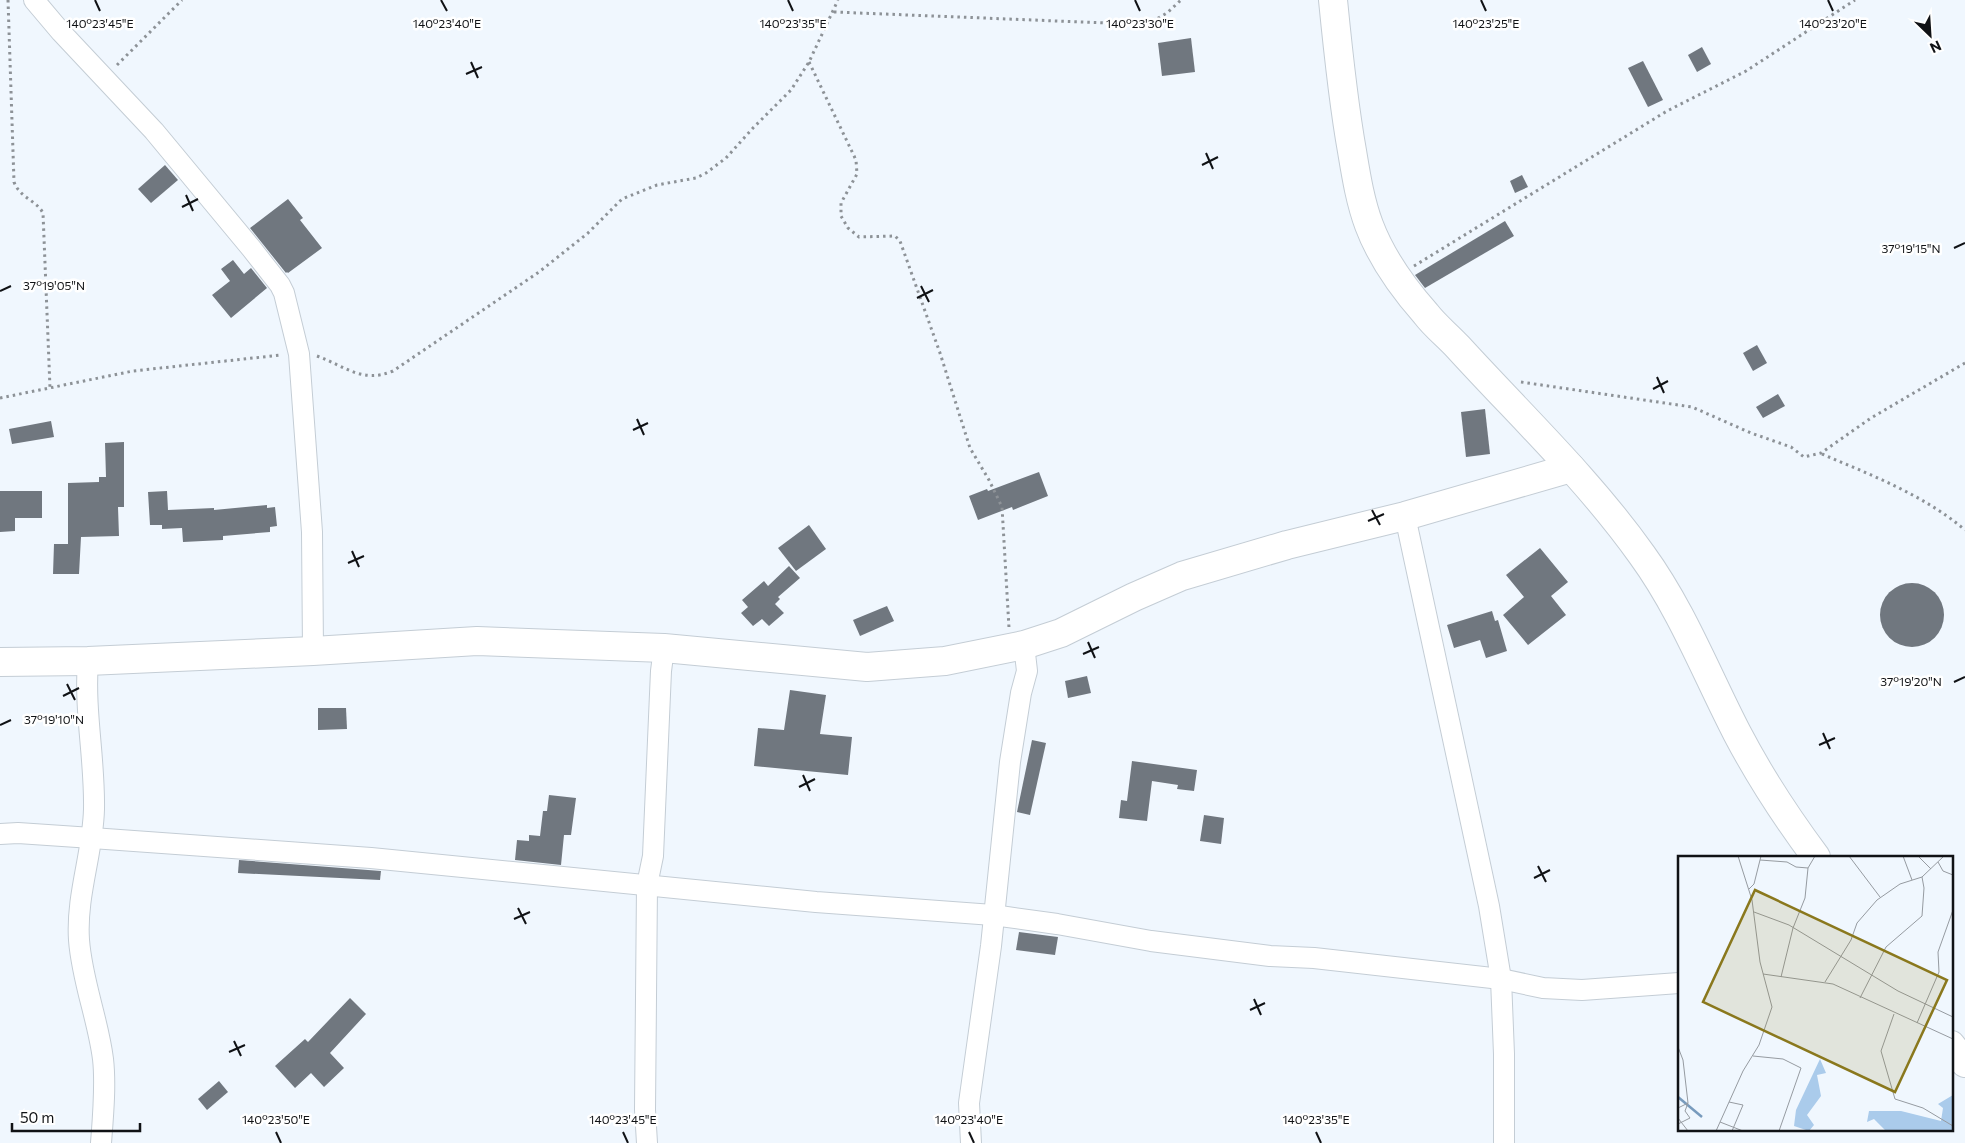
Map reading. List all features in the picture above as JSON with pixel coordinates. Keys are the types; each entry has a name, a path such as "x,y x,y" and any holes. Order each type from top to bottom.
{"street":[{"path":"34,0 154,131 280,285 286,298 299,354 312,532 313,651"},
{"path":"1333,0 1343,99 1362,202 1369,225 1397,276 1427,315 1608,508 1664,587 1703,660 1746,749 1787,817 1815,856"},
{"path":"0,662 88,661 313,651 477,641 664,648 867,667 945,661 1017,646 1061,633 1182,576 1288,545 1405,516 1571,468"},
{"path":"1405,516 1489,906 1501,979 1504,1054 1504,1143"},
{"path":"971,1143 969,1103 990,946 1010,762 1027,671 1017,646"},
{"path":"647,1143 645,1110 647,885 652,856 661,671 664,648"},
{"path":"88,661 86,690 94,807 92,838 79,906 79,941 86,986 103,1060 101,1143"},
{"path":"0,834 18,833 371,858 816,902 993,915 1058,924 1151,942 1501,979 1542,988 1582,990 1678,983"},
{"path":"1952,1046 1965,1063"}],"path":[{"path":"8,0 14,182 21,195 40,208 43,213 50,388"},
{"path":"104,78 182,0"},
{"path":"0,398 134,371 299,354 317,356 358,375 378,376 392,371 539,272 588,233 622,198 663,184 696,178 726,158 752,128 791,90 809,62 838,0"},
{"path":"834,12 1132,24 1153,21 1167,13 1181,0"},
{"path":"1397,276 1642,126 1746,71 1855,0"},
{"path":"809,62 856,160 857,174 841,203 841,216 848,228 859,237 895,236 900,241 940,353 970,448 1002,507 1017,646"},
{"path":"1490,383 1523,382 1692,407 1791,447 1804,457 1821,453 1871,418 1965,363"},
{"path":"1821,453 1874,476 1928,504 1954,520 1965,530"}],"building":[{"path":"1191,38 1195,72 1162,76 1158,43"},
{"path":"1702,47 1711,64 1697,72 1688,55"},
{"path":"1643,61 1663,100 1648,107 1628,68"},
{"path":"165,165 178,180 151,203 138,189"},
{"path":"1522,175 1528,187 1515,193 1510,181"},
{"path":"288,199 303,218 300,220 322,248 286,273 250,228"},
{"path":"1505,221 1514,236 1425,288 1415,275"},
{"path":"233,260 244,274 251,268 267,288 231,318 212,295 230,281 221,269"},
{"path":"1757,345 1767,363 1753,371 1743,353"},
{"path":"1778,394 1785,406 1763,418 1756,407"},
{"path":"1485,409 1490,454 1466,457 1461,412"},
{"path":"51,421 54,437 12,444 9,429"},
{"path":"124,442 124,507 118,507 119,536 81,537 79,574 53,574 54,544 68,544 68,483 99,482 99,477 106,477 105,443"},
{"path":"1039,472 1048,496 1013,510 1012,507 978,520 969,496"},
{"path":"0,491 42,491 42,518 15,518 15,531 0,532"},
{"path":"167,491 168,510 214,508 214,510 267,505 267,508 275,507 277,526 270,527 270,532 223,536 223,540 183,542 182,528 162,529 162,525 150,525 148,492"},
{"path":"809,525 826,549 796,571 778,548"},
{"path":"1540,548 1568,582 1551,596 1566,615 1528,645 1503,615 1524,597 1506,575"},
{"path":"789,566 800,578 778,597 780,599 775,604 784,613 769,626 762,619 753,626 741,613 748,607 742,600 764,581 768,586"},
{"path":"1906,583 1918,583 1935,592 1942,603 1944,615 1942,627 1935,638 1918,647 1906,647 1894,642 1885,633 1880,621 1880,609 1885,597 1894,588"},
{"path":"887,606 894,621 860,636 853,620"},
{"path":"1492,611 1495,621 1498,620 1507,651 1486,658 1480,640 1454,648 1447,625"},
{"path":"1087,676 1091,693 1068,698 1065,681"},
{"path":"790,690 826,695 820,734 852,737 848,775 754,766 758,728 784,730"},
{"path":"318,708 346,708 347,729 318,730"},
{"path":"1032,740 1046,743 1030,815 1017,812"},
{"path":"1132,761 1197,770 1194,791 1177,789 1178,785 1152,781 1147,821 1119,818 1121,800 1127,801"},
{"path":"549,795 576,798 571,835 564,835 561,865 515,860 517,840 529,841 529,835 540,836 543,811 547,811"},
{"path":"1204,815 1224,818 1221,844 1200,841"},
{"path":"239,860 381,871 380,880 238,873"},
{"path":"1019,932 1058,937 1055,955 1016,950"},
{"path":"350,998 366,1014 330,1053 344,1068 324,1087 311,1073 295,1088 275,1066 305,1039 308,1042"},
{"path":"219,1081 228,1092 207,1110 198,1099"}]}
